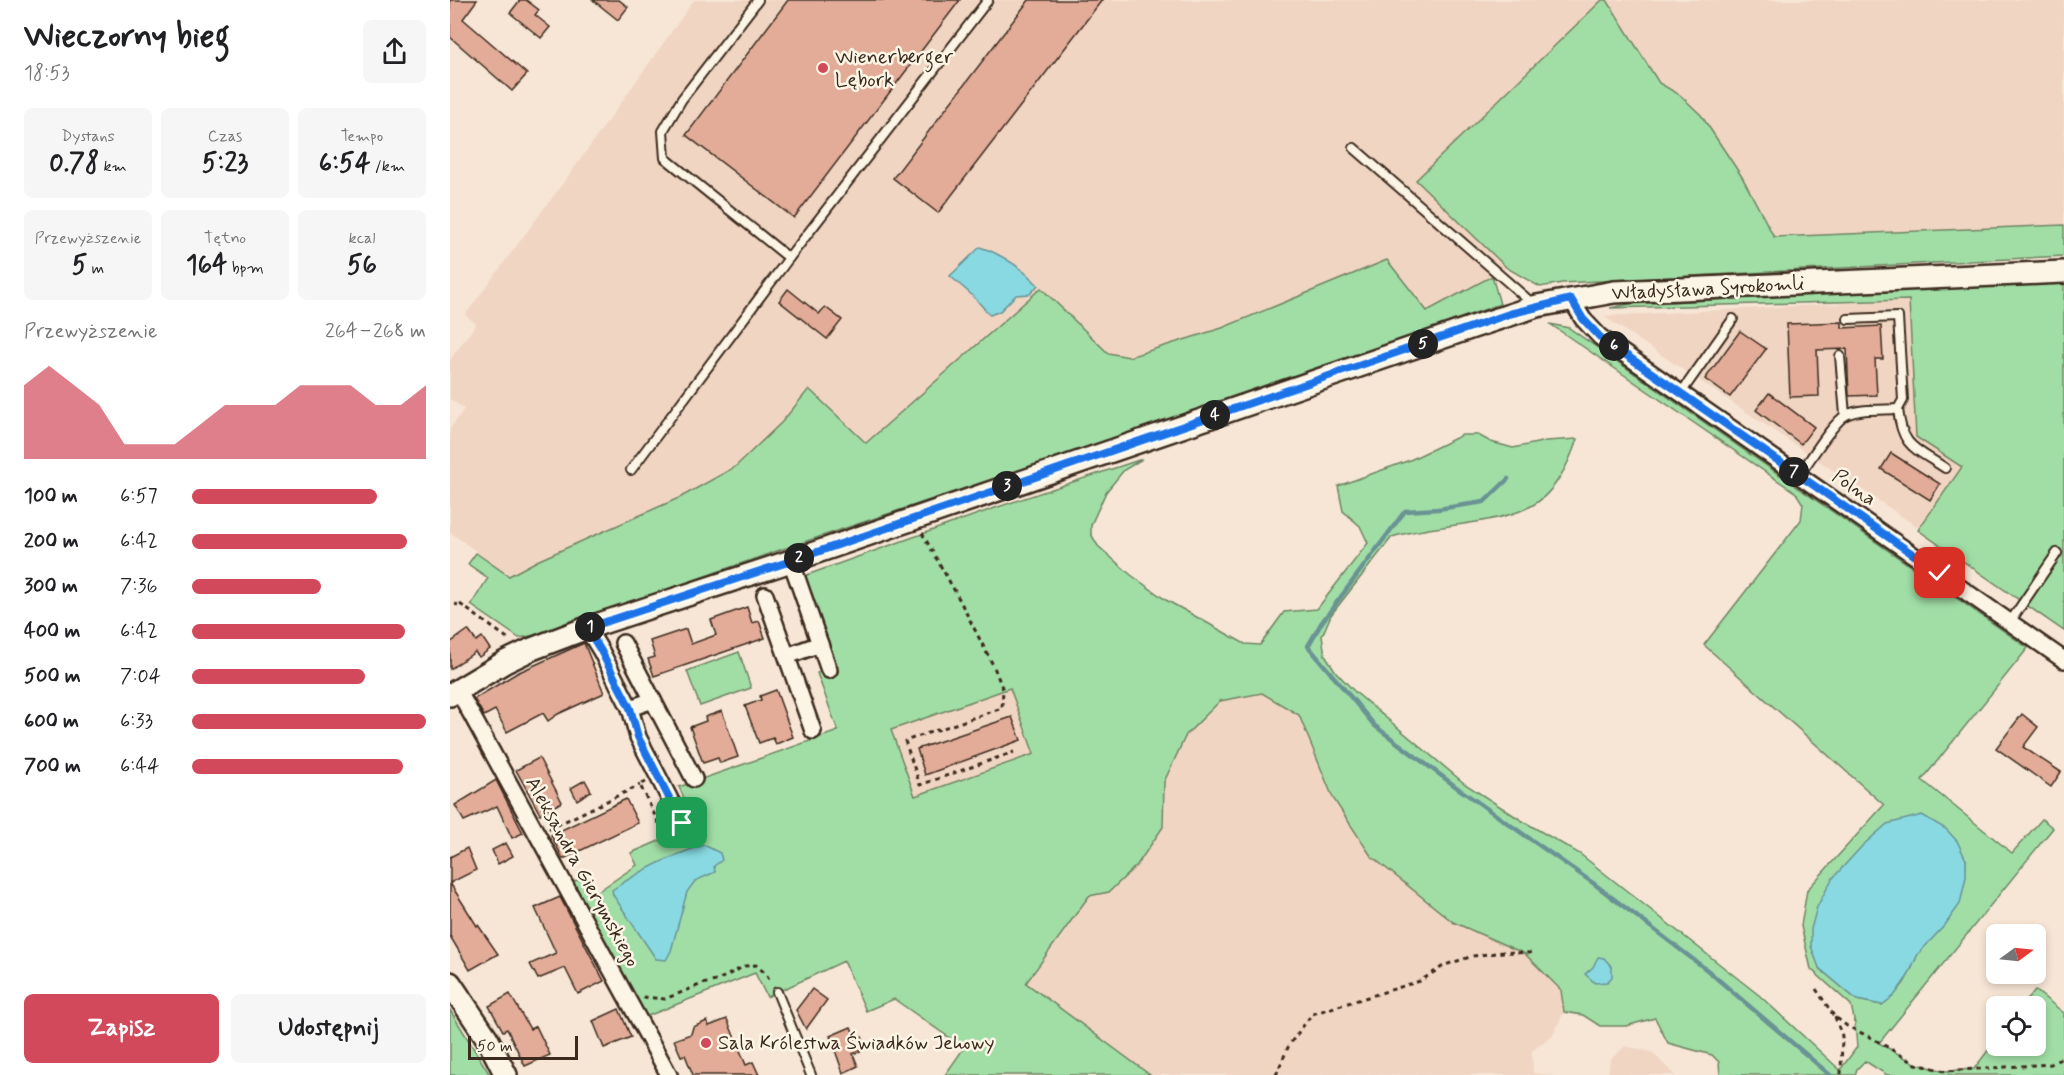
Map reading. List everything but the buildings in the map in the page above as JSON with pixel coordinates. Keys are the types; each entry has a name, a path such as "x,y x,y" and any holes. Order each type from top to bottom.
{"street":[{"name":"Władysława Syrokomli","path":"454,692 532,649 587,628 791,561 1537,306 1571,299 1643,290 2064,272"},
{"name":"Polna","path":"1571,299 1583,319 1600,337 2064,660"},
{"path":"791,561 829,670"},
{"path":"765,595 813,731"},
{"path":"587,628 630,708 638,737 682,823"},
{"path":"623,643 694,779"},
{"path":"787,656 820,644"},
{"name":"Aleksandra Gierymskiego","path":"454,692 669,1075"},
{"path":"630,708 653,700"},
{"path":"450,983 487,1038 506,1075"}],"lane":[{"path":"758,0 682,99 663,131 665,158 789,258"},
{"path":"632,470 789,258 988,0"},
{"path":"1354,148 1537,306"},
{"path":"1848,319 1898,317 1902,400 1898,409 1904,436 1911,445 1945,468"},
{"path":"1681,393 1733,319"},
{"path":"1840,356 1845,415"},
{"path":"1799,475 1845,415 1898,409"},
{"path":"2010,622 2057,553"},
{"path":"777,992 811,1075"}],"path":[{"path":"916,518 926,542 957,595 994,667 1003,690 1002,708 905,741 920,785 1014,752"},
{"path":"458,604 512,642"},
{"path":"545,831 650,780"},
{"path":"639,785 662,828"},
{"path":"1276,1075 1289,1045 1312,1014 1420,981 1445,965 1473,956 1503,952 1531,953"},
{"path":"640,996 665,999 702,984 716,981 746,966 756,965 766,974 777,992"},
{"path":"1816,989 1834,1016 1842,1036 1841,1075"},
{"path":"1834,1016 1847,1026 1916,1064 1945,1071 2050,1064 2064,1057"}],"shaded area":[{"path":"694,0 1602,0 1416,180 1507,268 1427,311 1222,328 1129,357 1109,353 1041,288 865,443 809,389 782,422 735,467 681,497 537,561 509,576 450,532 450,429 464,409 450,399 450,360 476,324 465,315 580,160"},
{"path":"1607,0 2064,0 2064,225 1774,237 1742,177 1680,95 1659,83"},
{"path":"1909,300 1916,437 1962,467 1919,528 1603,316"},
{"path":"1011,688 1034,754 915,796 891,730"},
{"path":"1262,693 1299,715 1312,749 1453,922 1525,954 1561,990 1564,1012 1553,1035 1532,1051 1533,1073 1555,1075 1150,1075 1026,983 1089,896 1109,892 1137,865 1163,827 1164,782 1186,735 1220,701"},
{"path":"1625,1046 1652,1052 1675,1075 1608,1075 1610,1060"}],"green space":[{"path":"1602,0 1607,0 1659,83 1680,95 1701,115 1742,177 1774,237 2064,225 2064,256 1562,283 1540,287 1507,268 1416,180"},
{"path":"1387,260 1427,311 1492,276 1500,304 1258,390 777,551 536,635 519,638 471,605 488,578 468,564 476,553 509,576 537,561 681,497 735,467 782,422 809,389 866,443 1041,288 1108,353 1129,357 1222,328"},
{"path":"2064,282 2064,631 1918,530 1962,467 1916,437 1909,300 1610,308 1630,304"},
{"path":"1550,324 1569,328 2028,648 1922,780 2012,853 2042,819 2053,828 1879,1043 1916,1064 1945,1071 1974,1069 1986,1053 1986,1056 2046,1056 2046,999 2064,1013 2064,1075 1887,1075 1865,1061 1857,1069 1855,1075 1720,1075 1719,1062 1712,1055 1668,1043 1655,1018 1626,1026 1600,1026 1583,1015 1564,1012 1561,990 1525,954 1453,922 1371,856 1333,798 1299,715 1262,693 1220,701 1186,735 1164,782 1163,827 1137,865 1109,892 1089,896 1026,983 1150,1075 945,1075 964,1048 894,999 866,1011 844,961 767,997 755,973 645,1017 573,882 581,878 591,896 637,865 631,853 673,835 695,822 679,787 838,731 817,673 836,667 804,576 1142,459 1124,470 1106,492 1091,525 1091,534 1098,546 1131,575 1166,600 1245,644 1260,645 1284,612 1317,609 1368,543 1360,526 1343,511 1338,486 1410,460 1462,435 1478,435 1491,442 1513,448 1546,441 1577,439 1559,479 1545,496 1527,508 1479,522 1392,537 1331,615 1322,636 1325,655 1336,672 1354,691 1465,784 1580,854 1760,996 1840,1070 1857,1047 1851,1005 1811,969 1801,926 1807,890 1884,805 1704,645 1801,520 1803,504 1796,493","holes":["1010,688 1034,754 915,796 891,730","1966,860 1965,878 1959,903 1947,921 1919,952 1901,987 1882,1005 1857,1000 1819,968"]},
{"path":"739,652 751,688 700,706 687,671"},
{"path":"2035,990 2043,996 2030,996"},
{"path":"450,1010 490,1075 450,1075"}],"water":[{"path":"980,247 1012,262 1038,285 1030,294 1016,295 1000,311 990,315 950,276"},
{"path":"1922,815 1946,829 1957,841 1966,860 1966,877 1960,904 1945,925 1918,954 1908,976 1894,996 1882,1005 1857,1000 1819,968 1811,946 1811,929 1817,907 1832,879 1862,846 1887,824"},
{"path":"704,845 720,853 722,860 714,866 715,872 695,881 687,892 671,951 666,960 656,959 613,895 612,890 656,864"},
{"path":"1598,957 1604,958 1612,967 1612,977 1607,982 1595,983 1585,974 1593,967"}],"waterway":[{"path":"1508,479 1484,502 1405,511 1322,622 1308,646 1375,726 1459,789 1593,883 1707,970 1830,1075"}],"place":[{"name":"Wienerberger Lębork","path":"823,68"},
{"name":"Sala Królestwa Świadków Jehowy","path":"706,1043"}],"route":[{"path":"682,823 638,737 630,708 587,628 791,561 1509,314 1571,299 1583,319 1600,337 1940,573"}]}
